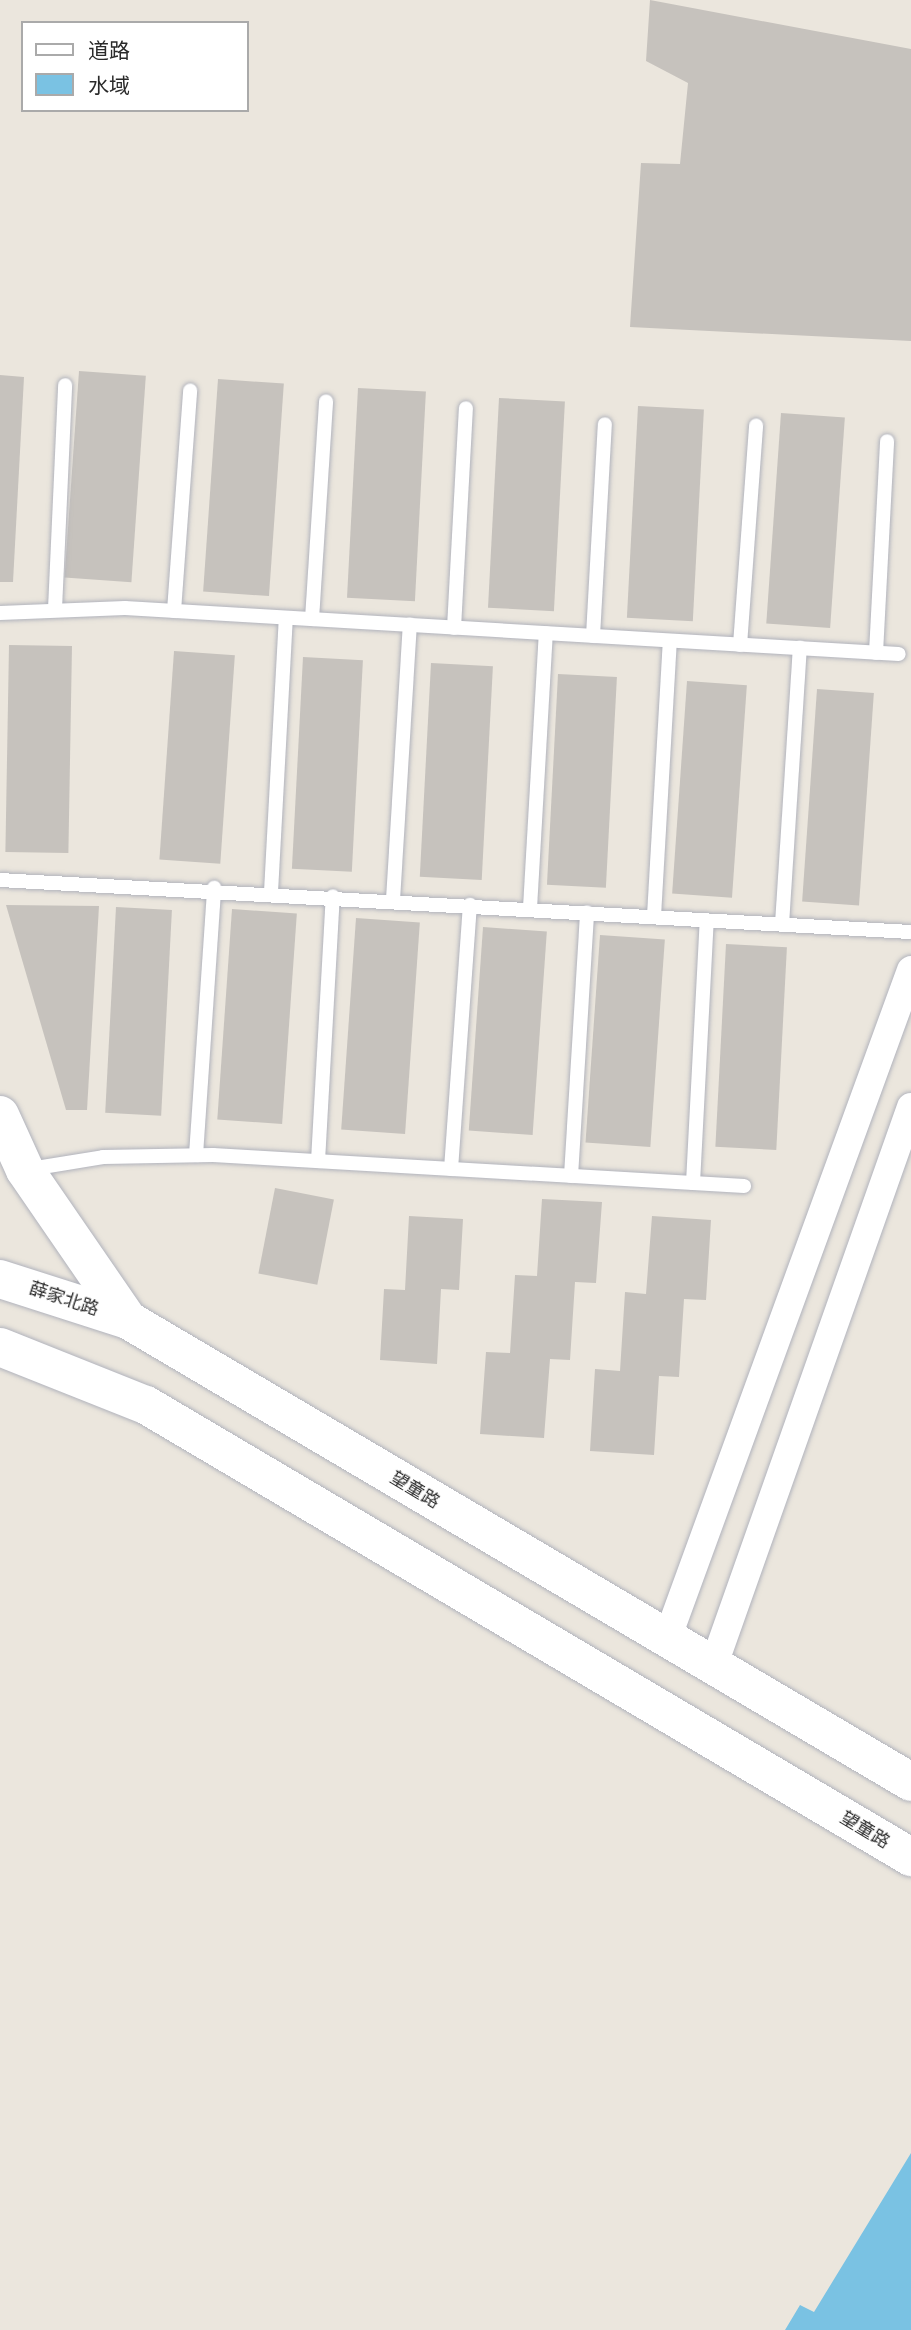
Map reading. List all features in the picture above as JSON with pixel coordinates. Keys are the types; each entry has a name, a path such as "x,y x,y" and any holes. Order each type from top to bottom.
{"main road":[{"name":"望童路","path":"0,1115 25,1170 128,1320 911,1782"},
{"name":"薛家北路","path":"0,1279 128,1320"},
{"name":"望童路","path":"0,1347 146,1405 911,1857"}],"street":[{"path":"667,1639 911,970"},
{"path":"713,1667 911,1107"}],"lane":[{"path":"55,610 65,385"},
{"path":"174,611 190,391"},
{"path":"312,619 326,401"},
{"path":"454,628 466,408"},
{"path":"593,636 606,424"},
{"path":"740,645 756,426"},
{"path":"876,653 887,441"},
{"path":"0,613 55,610 174,611 899,654"},
{"path":"271,892 286,618"},
{"path":"393,900 410,625"},
{"path":"530,908 546,633"},
{"path":"654,916 670,641"},
{"path":"782,924 800,648"},
{"path":"0,880 214,888 911,932"},
{"path":"196,1155 214,888"},
{"path":"318,1161 333,896"},
{"path":"451,1169 470,905"},
{"path":"571,1176 587,912"},
{"path":"692,1183 707,920"},
{"path":"25,1170 103,1157 196,1155 744,1186"}],"water":[{"path":"911,2153 911,2330 785,2330 800,2305 814,2312"}],"building":[{"path":"650,0 911,49 911,341 630,327 641,163 680,164 688,83 646,61"},
{"path":"79,371 146,376 131,582 65,577"},
{"path":"0,375 24,377 13,582 0,582"},
{"path":"218,379 284,384 269,596 203,591"},
{"path":"358,388 426,392 415,601 347,598"},
{"path":"499,398 565,401 554,611 488,608"},
{"path":"638,406 704,409 693,621 627,618"},
{"path":"781,413 845,417 830,628 766,623"},
{"path":"9,645 72,646 68,853 5,852"},
{"path":"174,651 235,655 220,864 159,859"},
{"path":"303,657 363,660 352,872 292,869"},
{"path":"431,663 493,666 482,880 420,877"},
{"path":"558,674 617,677 606,888 547,885"},
{"path":"687,681 747,685 732,898 672,893"},
{"path":"817,689 874,693 859,905 802,901"},
{"path":"6,905 99,906 87,1110 66,1110"},
{"path":"116,907 172,910 161,1116 105,1113"},
{"path":"232,909 297,914 282,1124 217,1119"},
{"path":"356,918 420,922 405,1134 341,1129"},
{"path":"483,927 547,931 533,1135 469,1131"},
{"path":"600,935 665,940 650,1147 585,1142"},
{"path":"726,944 787,947 776,1150 715,1147"},
{"path":"275,1188 334,1199 317,1285 258,1273"},
{"path":"542,1199 602,1202 596,1283 575,1282 570,1360 550,1359 544,1438 480,1434 486,1352 510,1353 515,1275 537,1276"},
{"path":"409,1216 463,1219 459,1290 441,1289 437,1364 380,1360 384,1289 405,1290"},
{"path":"652,1216 711,1220 706,1300 684,1299 679,1377 659,1376 654,1455 590,1451 595,1369 620,1371 625,1292 646,1294"}]}
